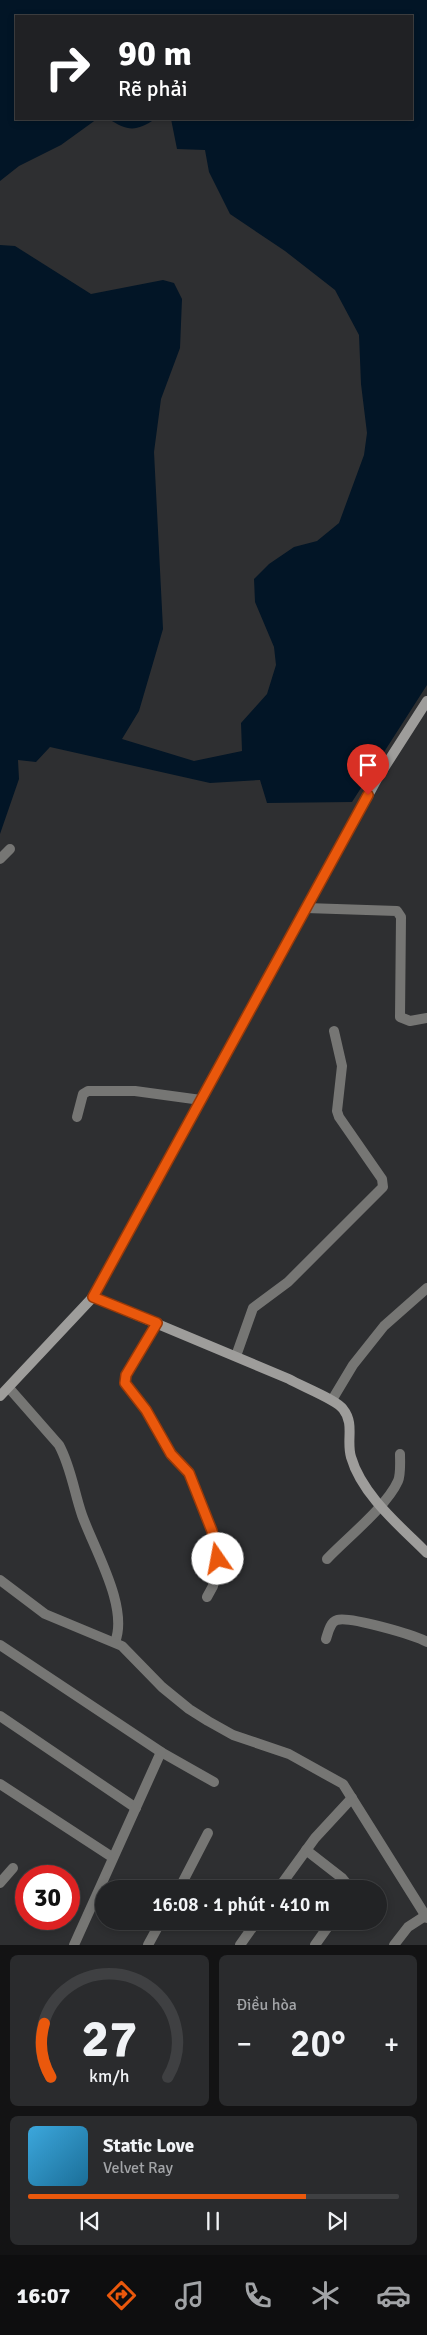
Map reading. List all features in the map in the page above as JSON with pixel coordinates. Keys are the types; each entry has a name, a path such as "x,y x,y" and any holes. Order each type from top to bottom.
{"main road":[{"path":"0,1396 10,1388 93,1297 377,779 427,701"},
{"path":"93,1297 236,1356 332,1400 342,1408 350,1422 351,1456 362,1482 381,1505 427,1553"}],"street":[{"path":"0,859 10,849"},
{"path":"306,908 397,911 401,917 400,1017 410,1021 427,1018"},
{"path":"236,1356 253,1308 288,1282 383,1187 382,1179 339,1117 337,1111 342,1066 334,1031"},
{"path":"77,1117 83,1094 88,1091 135,1091 201,1100"},
{"path":"332,1400 354,1365 384,1326 427,1288"},
{"path":"157,1323 126,1375 125,1383 146,1410 171,1454 189,1473 212,1531 218,1559 213,1586 207,1597"},
{"path":"10,1388 54,1439 65,1456 82,1517 108,1578 120,1622 116,1642"},
{"path":"326,1559 381,1505 399,1480 400,1454"},
{"path":"0,1580 45,1614 116,1642 189,1709 233,1735 289,1754 323,1771 343,1784 426,1917 408,1927 394,1945"},
{"path":"326,1639 332,1624 337,1620 350,1620 406,1633 427,1642"},
{"path":"0,1645 161,1752 214,1782"},
{"path":"0,1716 136,1808"},
{"path":"74,1945 112,1857 161,1752"},
{"path":"1,1786 112,1857"},
{"path":"284,1880 306,1850 352,1798"},
{"path":"184,1880 208,1833"},
{"path":"306,1850 344,1880"},
{"path":"0,1883 13,1868"},
{"path":"148,1945 156,1930"},
{"path":"240,1945 251,1930"},
{"path":"315,1945 326,1930"}],"water":[{"path":"0,0 427,0 427,685 352,802 267,803 260,780 210,783 50,747 36,762 18,760 19,779 0,834 0,245 15,246 91,294 163,280 174,283 182,299 180,348 161,399 154,452 163,629 139,711 122,739 194,761 242,751 241,723 267,694 276,665 274,647 255,602 254,579 269,564 294,547 317,541 339,523 364,455 367,433 361,384 359,335 335,290 285,251 230,214 209,172 205,150 177,149 171,120 413,120 413,15 15,15 15,120 96,120 61,145 19,166 0,181"},
{"path":"111,120 153,120 137,128 121,126"}],"route":[{"path":"218,1559 212,1531 189,1473 171,1454 146,1410 124,1380 157,1323 93,1297 368,795"}]}
